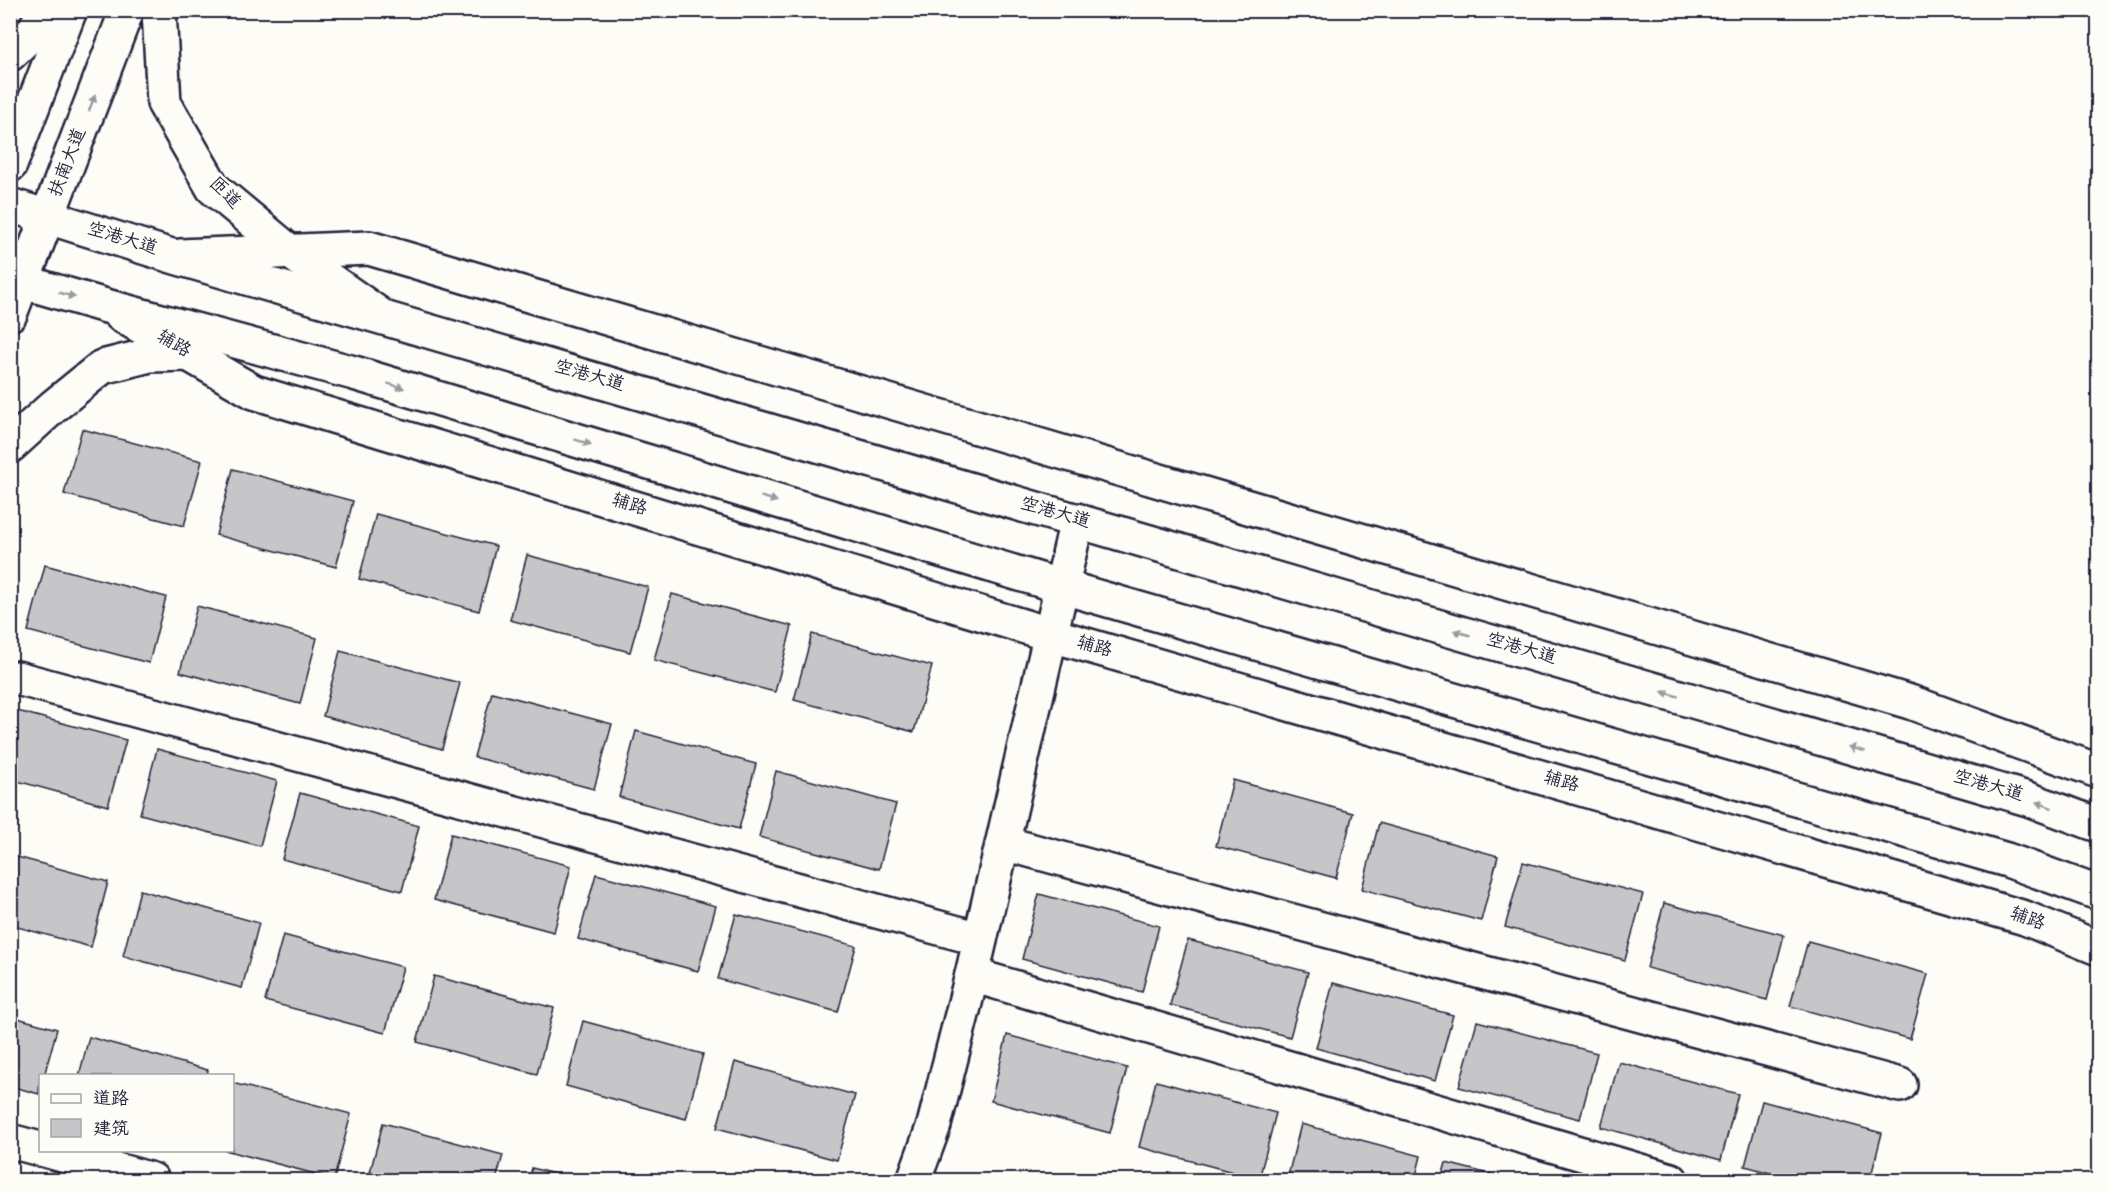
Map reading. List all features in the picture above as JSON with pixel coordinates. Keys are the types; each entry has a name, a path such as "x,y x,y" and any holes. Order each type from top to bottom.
{"street":[{"path":"10,54 32,33 46,10"},
{"path":"10,165 70,10"},
{"name":"扶南大道","path":"10,314 17,280 48,217 127,10"},
{"name":"匝道","path":"159,10 164,103 213,188 290,252 384,317"},
{"name":"空港大道","path":"10,205 176,256 2028,799 2098,825"},
{"path":"176,256 369,248 1910,702 2098,771"},
{"path":"17,280 354,374 1063,587 2007,860 2098,893"},
{"name":"辅路","path":"106,306 254,392 1052,635 2025,918 2098,948"},
{"path":"10,446 102,367 150,355 188,354 354,374"},
{"path":"914,1180 934,1125 981,939 1077,520"},
{"path":"17,678 981,939"},
{"path":"1003,843 1900,1085"},
{"path":"972,975 1671,1180"},
{"path":"10,1141 39,1149"},
{"path":"52,1152 152,1180"}],"building":[{"path":"82,429 202,461 184,526 64,494"},
{"path":"233,469 353,501 336,567 216,535"},
{"path":"376,514 496,546 479,611 359,579"},
{"path":"527,555 648,587 630,652 510,620"},
{"path":"45,565 166,597 149,663 28,631"},
{"path":"672,594 792,626 775,692 654,660"},
{"path":"197,606 317,638 300,704 180,672"},
{"path":"812,634 932,666 914,732 794,700"},
{"path":"340,651 460,683 442,749 323,716"},
{"path":"492,692 612,724 594,789 474,757"},
{"path":"10,709 126,740 108,806 10,779"},
{"path":"636,731 756,764 739,829 619,797"},
{"path":"157,749 277,781 260,846 140,814"},
{"path":"776,771 896,804 879,869 759,837"},
{"path":"1233,780 1353,813 1336,878 1216,846"},
{"path":"300,793 419,826 402,891 282,859"},
{"path":"1379,823 1498,856 1481,921 1362,889"},
{"path":"451,834 571,866 554,932 434,900"},
{"path":"10,855 108,882 91,947 10,925"},
{"path":"1523,862 1643,894 1625,960 1505,927"},
{"path":"596,874 716,906 698,971 578,939"},
{"path":"140,890 259,923 242,988 123,956"},
{"path":"1039,894 1159,926 1142,992 1022,959"},
{"path":"1664,903 1784,935 1767,1000 1647,968"},
{"path":"736,914 856,946 838,1012 718,979"},
{"path":"283,935 403,967 385,1033 265,1001"},
{"path":"1188,940 1308,972 1290,1037 1170,1005"},
{"path":"1808,941 1928,974 1910,1039 1790,1006"},
{"path":"434,976 554,1008 537,1074 417,1042"},
{"path":"1333,983 1453,1015 1435,1081 1316,1048"},
{"path":"10,1016 57,1029 45,1074 39,1074 39,1094 10,1086"},
{"path":"583,1021 703,1054 686,1119 566,1086"},
{"path":"1477,1021 1597,1053 1580,1119 1459,1087"},
{"path":"1007,1035 1127,1068 1110,1133 991,1101"},
{"path":"89,1037 208,1070 207,1074 80,1074"},
{"path":"735,1062 855,1095 837,1160 717,1128"},
{"path":"1619,1062 1738,1094 1721,1160 1601,1127"},
{"path":"1156,1081 1276,1113 1259,1179 1139,1147"},
{"path":"234,1084 351,1114 334,1179 233,1152"},
{"path":"1762,1101 1882,1133 1870,1180 1797,1180 1745,1166"},
{"path":"383,1123 503,1155 496,1180 368,1180"},
{"path":"1301,1124 1421,1156 1415,1180 1287,1180"},
{"path":"1446,1163 1513,1180 1441,1180"},
{"path":"532,1168 577,1180 529,1180"}]}
